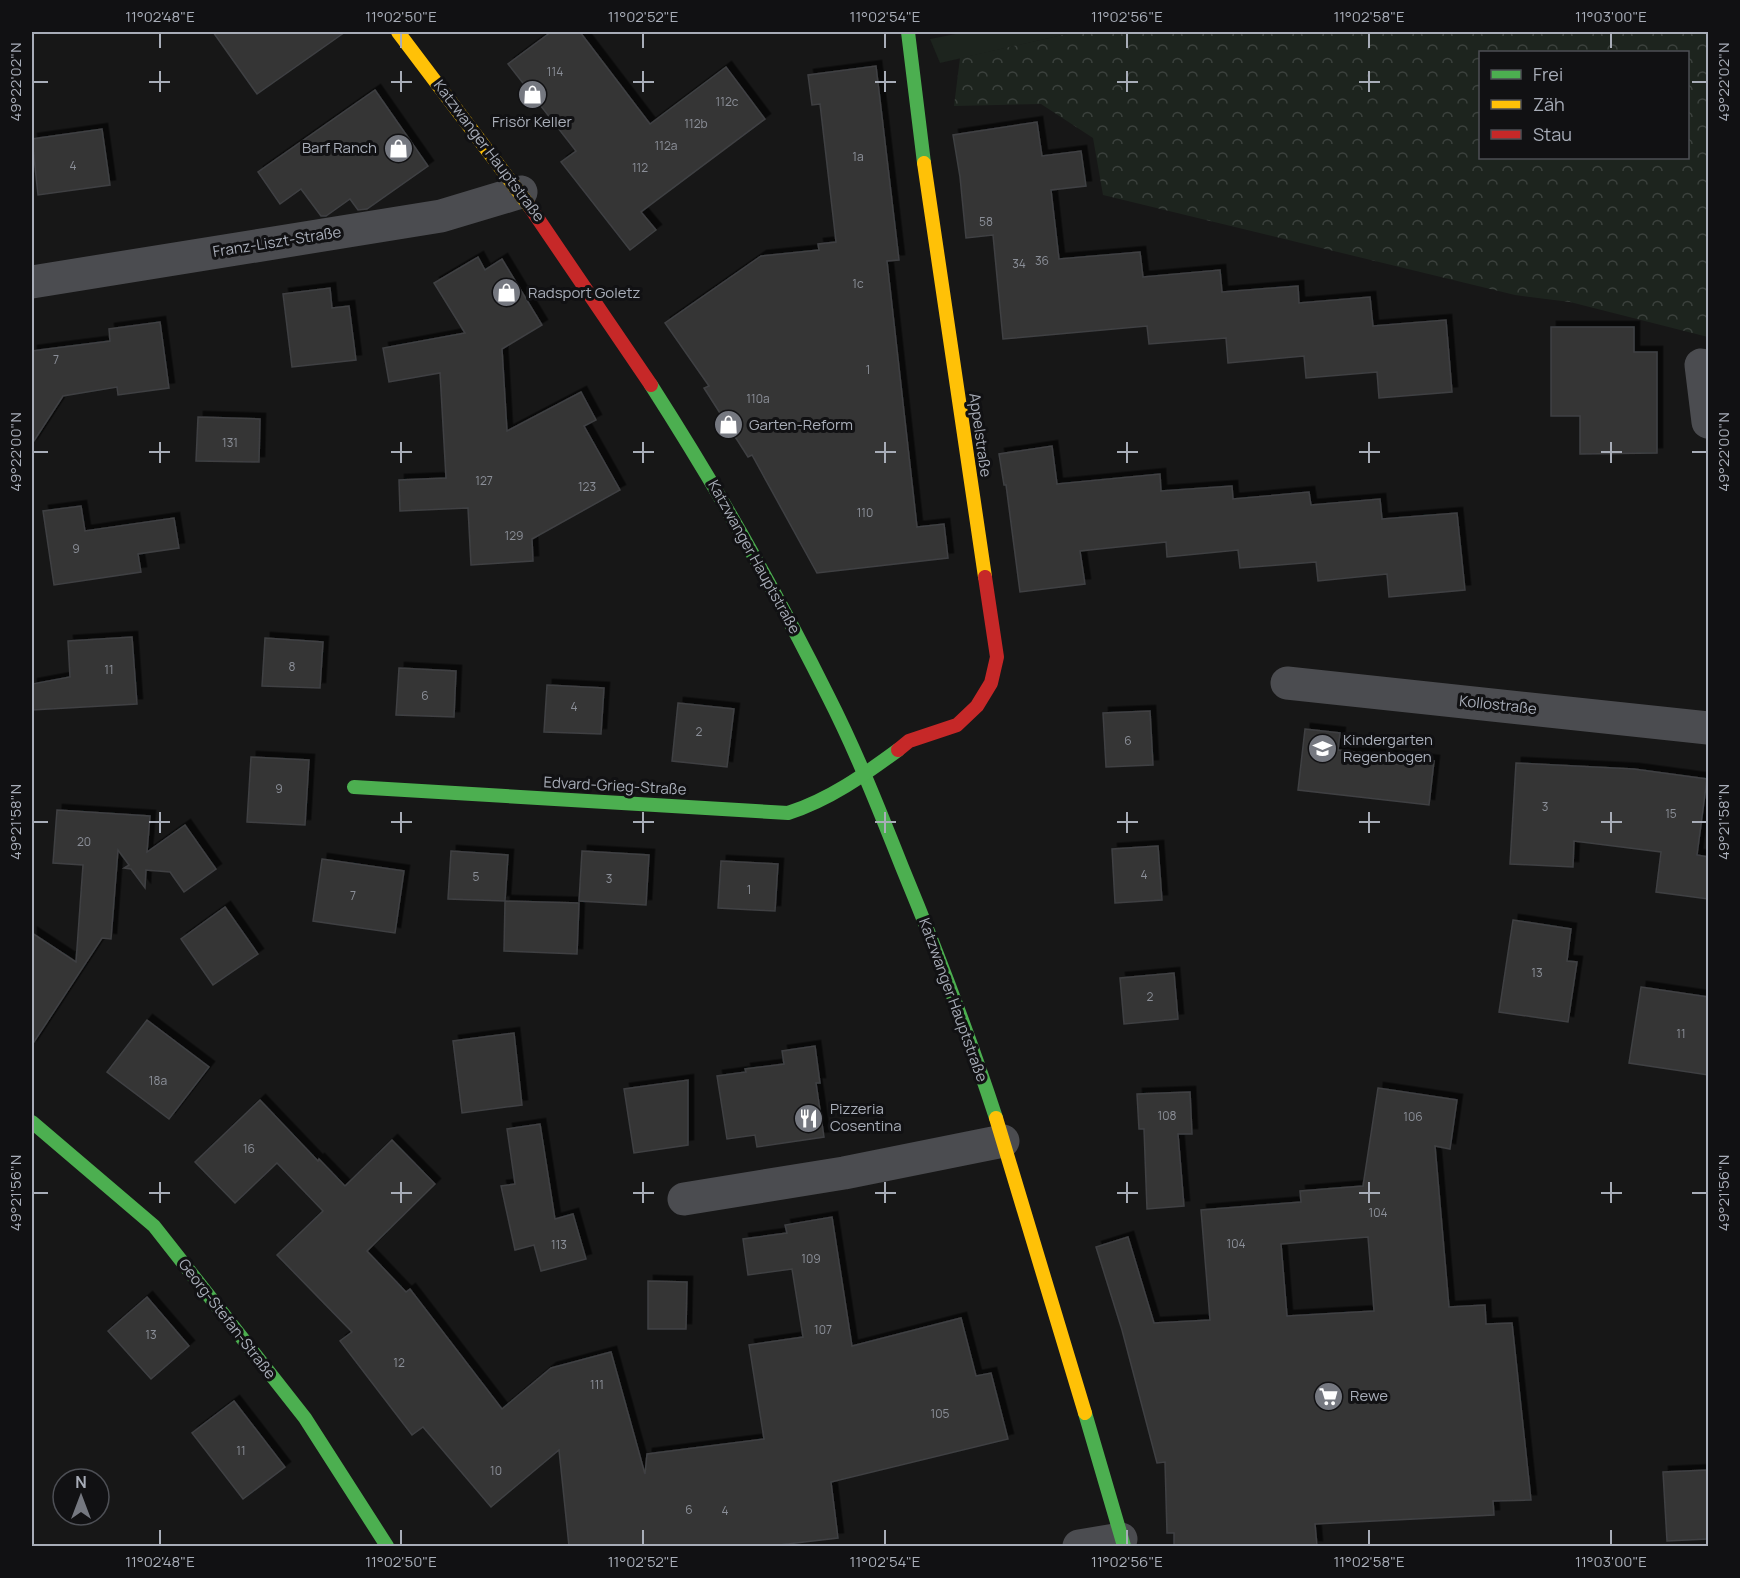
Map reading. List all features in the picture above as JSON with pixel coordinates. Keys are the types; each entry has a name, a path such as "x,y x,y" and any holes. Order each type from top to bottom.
{"street":[{"name":"Katzwanger Hauptstraße","path":"398,32 521,192 624,342 717,489 829,696 928,930 971,1046 1003,1141 1122,1543"},
{"name":"Appelstraße","path":"864,775 909,741 957,724 977,706 992,683 997,657 928,194 908,32"},
{"name":"Franz-Liszt-Straße","path":"32,282 441,216 521,192"},
{"path":"1701,365 1708,422"},
{"name":"Kollostraße","path":"1287,682 1708,728"},
{"name":"Edvard-Grieg-Straße","path":"354,787 788,813 813,805 864,775"},
{"name":"Georg-Stefan-Straße","path":"32,1122 154,1226 305,1418 387,1546"},
{"path":"684,1199 844,1173 1003,1141"},
{"path":"1078,1546 1122,1543"}],"green space":[{"path":"966,32 1076,32 940,63 930,39"},
{"path":"1076,32 1708,32 1708,337 1570,302 1515,295 1103,195 1093,138 1041,104 954,106 960,58"}],"building":[{"path":"213,32 345,32 257,94"},
{"path":"551,32 580,32 650,124 726,67 765,119 641,212 656,230 630,250 561,162 576,151 508,64"},
{"path":"876,66 899,260 887,261 917,527 944,524 948,558 817,573 752,455 748,457 704,388 709,386 665,323 761,256 819,250 818,244 836,242 820,104 812,105 808,75"},
{"path":"375,90 428,166 367,209 358,210 350,199 326,216 321,216 301,189 280,204 258,172"},
{"path":"1037,122 1042,156 1081,151 1086,186 1051,190 1059,259 1140,252 1143,277 1220,270 1222,292 1298,286 1299,303 1370,297 1373,326 1446,320 1452,392 1379,398 1377,372 1306,378 1304,356 1228,363 1226,338 1149,344 1147,326 1003,339 993,235 966,238 953,135"},
{"path":"102,129 110,185 38,195 32,139"},
{"path":"478,257 485,270 502,259 542,325 502,349 507,431 581,392 596,420 584,426 620,490 532,539 533,561 471,565 468,508 400,511 399,480 446,478 440,373 389,382 383,348 465,333 434,283"},
{"path":"330,288 332,308 349,306 356,360 292,367 283,294"},
{"path":"160,322 169,388 118,395 117,387 63,396 32,444 32,351 110,341 109,329"},
{"path":"1551,327 1634,327 1634,352 1657,352 1657,453 1580,454 1580,416 1551,416"},
{"path":"198,417 260,419 259,462 196,461"},
{"path":"1052,446 1057,484 1160,474 1161,491 1232,486 1233,499 1309,492 1311,505 1380,499 1382,519 1457,513 1465,590 1389,597 1387,574 1318,581 1316,562 1240,568 1238,550 1167,557 1166,542 1080,551 1085,584 1020,592 1006,485 1004,485 999,454"},
{"path":"81,506 85,531 174,518 179,548 138,554 141,572 54,585 43,511"},
{"path":"132,637 137,704 32,710 32,684 70,677 68,641"},
{"path":"265,638 323,642 320,688 262,686"},
{"path":"399,668 456,671 454,717 396,715"},
{"path":"547,685 604,688 601,734 544,732"},
{"path":"678,703 734,709 727,767 672,761"},
{"path":"1150,711 1153,765 1106,767 1103,713"},
{"path":"1305,729 1340,733 1338,750 1434,761 1429,805 1298,790"},
{"path":"251,757 309,760 305,825 247,822"},
{"path":"1516,763 1634,769 1707,779 1697,855 1708,857 1708,899 1656,892 1661,852 1574,841 1573,867 1510,864"},
{"path":"57,810 150,816 147,852 185,825 216,869 184,892 170,872 146,870 145,888 131,869 124,868 129,865 118,850 111,939 102,938 32,1045 32,933 76,962 83,865 53,863"},
{"path":"1158,846 1162,900 1115,903 1112,849"},
{"path":"451,851 508,855 505,901 448,899"},
{"path":"582,851 649,855 646,905 579,901"},
{"path":"322,859 404,871 395,933 313,921"},
{"path":"721,861 778,864 775,911 718,908"},
{"path":"505,901 579,903 577,954 504,951"},
{"path":"225,907 258,954 213,985 181,939"},
{"path":"1513,920 1571,929 1567,961 1577,962 1568,1022 1499,1012"},
{"path":"1174,973 1178,1019 1124,1024 1120,978"},
{"path":"1641,987 1708,997 1708,1075 1629,1063"},
{"path":"147,1020 209,1067 169,1119 107,1072"},
{"path":"514,1033 522,1105 462,1113 453,1041"},
{"path":"815,1046 820,1083 816,1083 824,1137 757,1147 755,1135 727,1139 717,1076 746,1072 745,1069 784,1064 782,1051"},
{"path":"688,1080 688,1145 634,1153 624,1089"},
{"name":"Rewe","path":"1378,1088 1457,1100 1450,1149 1435,1146 1449,1307 1485,1305 1486,1324 1512,1323 1531,1500 1493,1501 1494,1515 1315,1524 1317,1546 1174,1546 1174,1533 1167,1533 1165,1462 1157,1463 1122,1330 1096,1247 1128,1237 1154,1323 1210,1320 1201,1210 1301,1202 1300,1191 1363,1186","holes":["1368,1237 1374,1311 1287,1316 1281,1244"]},
{"path":"1190,1092 1192,1134 1178,1134 1184,1206 1147,1209 1144,1129 1139,1129 1137,1094"},
{"path":"260,1100 345,1186 392,1140 435,1184 367,1251 406,1292 410,1289 502,1409 551,1368 611,1352 645,1474 647,1454 764,1439 749,1345 803,1337 792,1269 748,1275 743,1239 787,1233 785,1225 832,1217 852,1346 961,1318 976,1376 991,1373 1008,1439 831,1482 838,1538 770,1546 569,1546 559,1450 491,1507 423,1427 412,1435 340,1341 352,1332 277,1255 323,1211 277,1163 235,1203 195,1162"},
{"path":"540,1124 555,1219 573,1214 586,1259 541,1271 534,1245 515,1250 501,1186 515,1184 507,1129"},
{"path":"648,1281 687,1282 686,1329 648,1329"},
{"path":"147,1297 189,1346 151,1379 108,1331"},
{"path":"234,1401 285,1467 243,1499 192,1433"},
{"path":"1708,1470 1708,1539 1667,1541 1663,1472"}],"traffic: fast":[{"path":"908,32 924,163"},
{"path":"651,385 744,538 787,616 838,717 867,780 927,929 963,1022 996,1118"},
{"path":"354,787 788,813 832,794 898,750"},
{"path":"32,1122 154,1226 305,1418 387,1546"},
{"path":"1085,1413 1124,1546"}],"traffic: slow":[{"path":"398,32 530,207"},
{"path":"924,163 985,577"},
{"path":"996,1118 1085,1413"}],"traffic: jam":[{"path":"530,207 651,385"},
{"path":"898,750 909,741 957,725 977,706 991,683 997,657 985,577"}],"place":[{"name":"Frisör Keller","path":"532,95"},
{"name":"Barf Ranch","path":"398,148"},
{"name":"Radsport Goletz","path":"507,293"},
{"name":"Garten-Reform","path":"728,425"},
{"name":"Kindergarten Regenbogen","path":"1322,749"},
{"name":"Pizzeria Cosentina","path":"809,1118"},
{"name":"Rewe","path":"1329,1396"}]}
